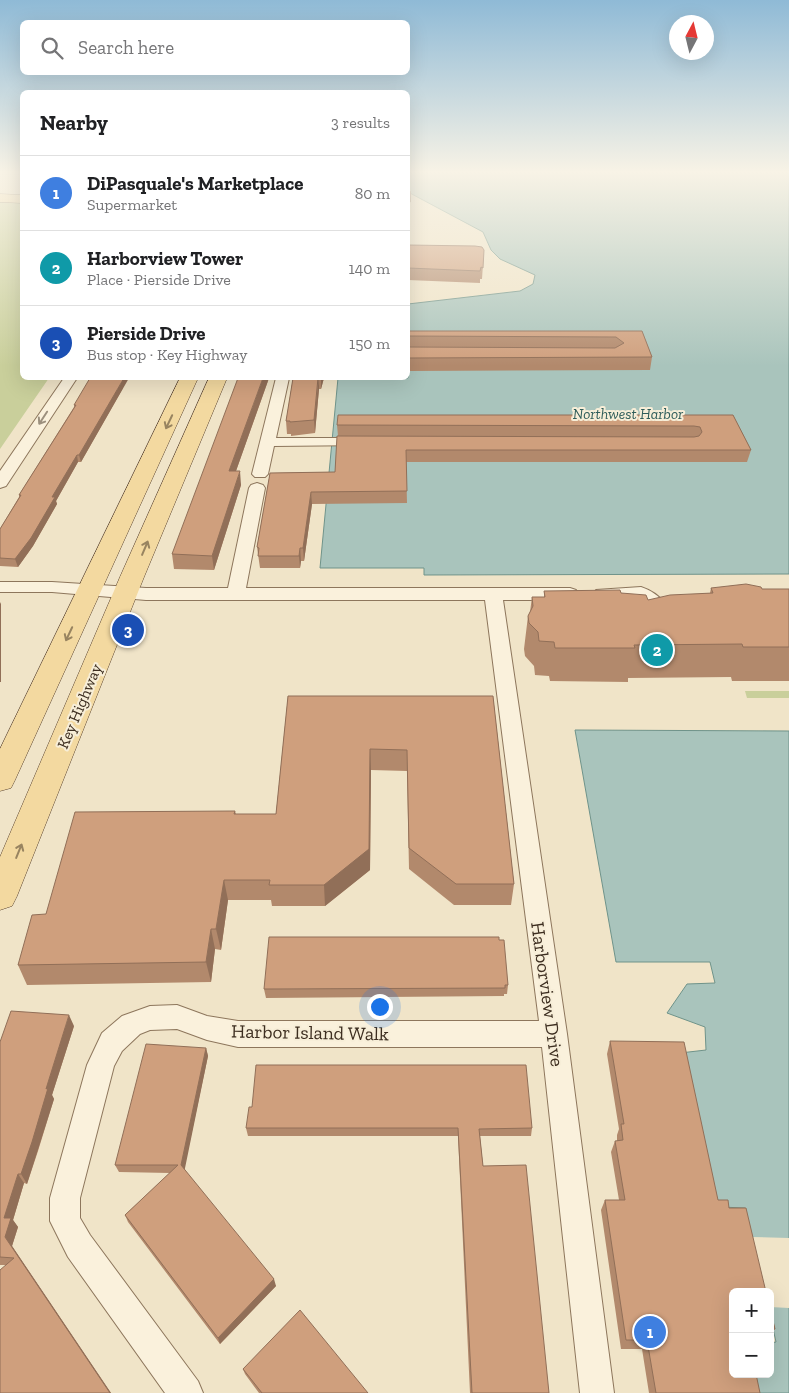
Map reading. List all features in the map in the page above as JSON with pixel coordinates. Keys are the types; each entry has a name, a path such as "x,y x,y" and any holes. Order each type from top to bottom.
{"main road":[{"path":"0,780 188,380"},
{"name":"Key Highway","path":"0,896 126,592 217,380"}],"street":[{"path":"0,482 69,380"},
{"path":"236,594 282,380"},
{"path":"268,442 382,442"},
{"path":"0,587 52,587 126,592 236,594 493,595 641,593 656,604"},
{"name":"Harborview Drive","path":"493,595 554,1034 597,1393"},
{"name":"Harbor Island Walk","path":"186,1393 79,1246 65,1221 65,1198 101,1065 112,1042 131,1025 150,1018 177,1018 207,1028 238,1034 554,1034"}],"green space":[{"path":"0,236 20,236 20,380 48,380 0,449"},
{"path":"745,691 789,691 789,698 747,698"}],"water":[{"name":"Northwest Harbor","path":"485,236 789,236 789,574 424,575 424,568 320,568 338,380 410,380 410,304 520,291 533,284 535,275 500,259 491,250"},
{"path":"575,730 789,731 789,1393 753,1393 750,1378 774,1378 774,1342 776,1342 774,1333 774,1288 764,1288 745,1208 720,1207 711,1200 680,1053 706,1050 705,1027 667,1013 687,984 715,983 710,962 616,962"}],"pier":[{"path":"751,1237 789,1238 789,1308 774,1307 774,1288 764,1288"}],"building":[{"path":"410,245 482,247 484,250 483,268 481,267 480,271 410,268"},
{"path":"410,331 642,331 652,357 410,358 410,347 615,348 624,343 616,337 410,336"},
{"path":"89,380 123,380 52,497 55,497 31,538 15,559 0,558 0,529 21,495 19,495 76,405 74,405"},
{"path":"237,380 262,380 229,471 240,471 212,556 172,554"},
{"path":"293,380 318,380 314,420 286,421"},
{"path":"338,415 733,415 751,450 406,450 407,491 311,492 303,548 300,548 299,556 258,556 259,548 257,547 270,473 335,472 337,436 694,437 699,436 702,432 700,427 694,426 337,425"},
{"path":"746,584 761,587 762,589 789,589 789,647 743,647 742,644 634,645 635,648 555,648 554,642 539,641 538,632 529,623 528,616 533,606 532,597 545,597 544,591 620,590 621,593 646,595 648,600 670,595 713,593 711,588"},
{"path":"288,696 493,696 514,884 456,884 409,848 407,750 370,749 369,849 324,885 269,885 270,880 224,880 216,929 211,929 206,962 18,965 32,915 46,914 75,812 235,811 234,814 276,814"},
{"path":"269,937 499,937 499,940 504,940 508,985 505,985 505,988 264,989"},
{"path":"11,1011 69,1015 32,1142 21,1174 18,1174 4,1218 11,1218 5,1237 110,1393 0,1393 0,1270 14,1258 0,1257 0,1042"},
{"path":"610,1041 684,1042 718,1200 728,1200 729,1208 746,1208 765,1288 729,1288 729,1378 757,1378 760,1393 656,1393 647,1340 626,1340 605,1200 625,1200 615,1141 623,1140 621,1124 624,1124"},
{"path":"146,1044 206,1048 181,1165 274,1279 218,1338 125,1215 178,1165 115,1165"},
{"path":"256,1065 526,1065 532,1128 479,1129 483,1166 526,1165 549,1393 472,1393 458,1128 246,1128 249,1107 252,1107"},
{"path":"300,1310 368,1393 262,1393 243,1369"}],"place":[{"name":"Pierside Drive","path":"128,630"},
{"name":"Harborview Tower","path":"657,650"},
{"name":"DiPasquale's Marketplace","path":"650,1332"}]}
